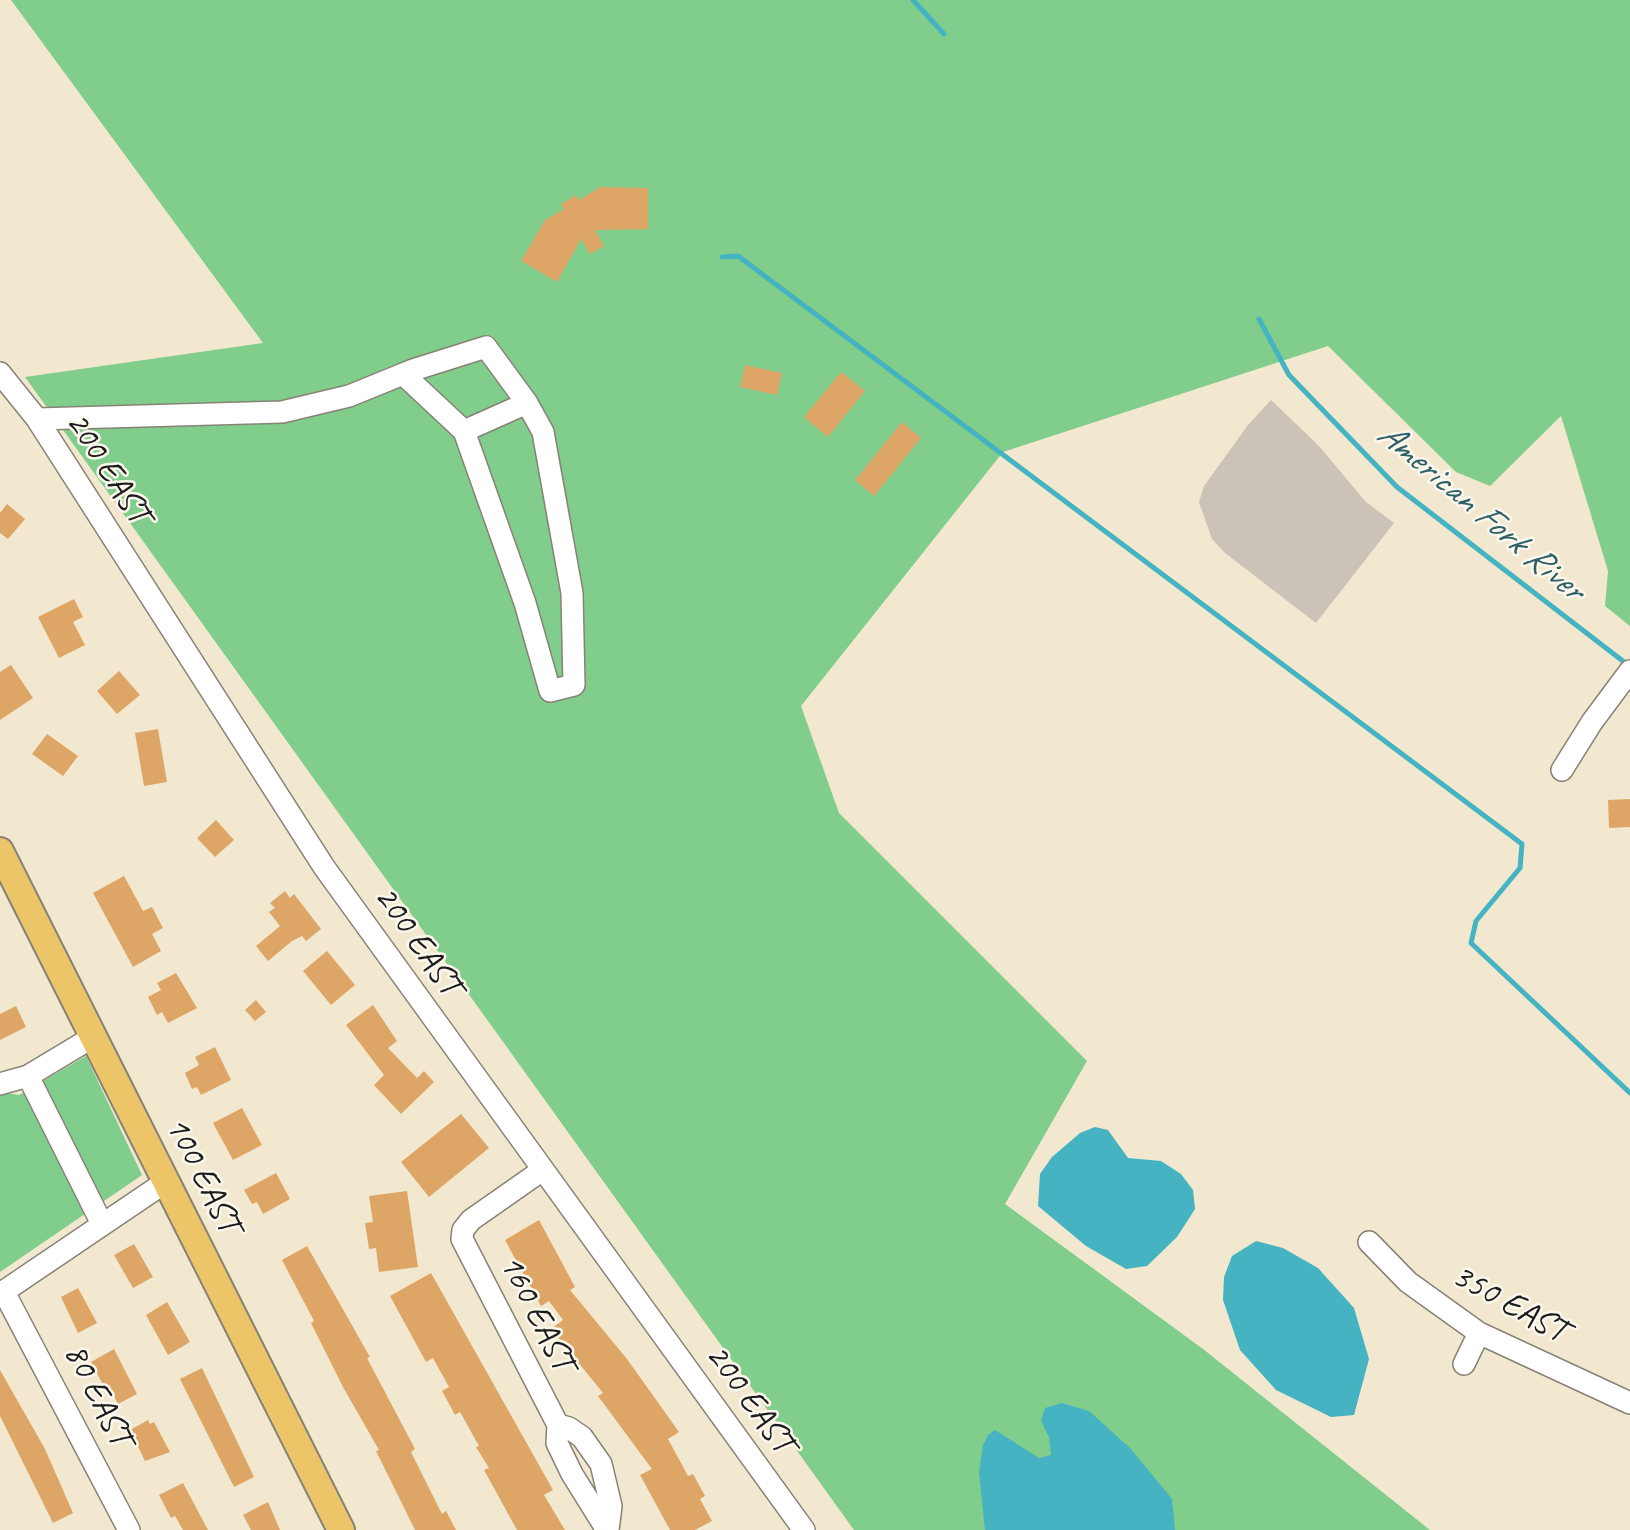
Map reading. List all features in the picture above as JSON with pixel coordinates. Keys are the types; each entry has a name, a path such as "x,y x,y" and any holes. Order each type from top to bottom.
{"main road":[{"name":"100 EAST","path":"2,862 167,1181 341,1530"}],"street":[{"path":"37,419 282,412 349,396 403,374 486,346 527,403 542,432 572,593 574,685 550,691 525,603 464,430 403,374"},
{"name":"200 EAST","path":"0,373 37,419 324,867 541,1171 804,1530"},
{"path":"464,430 527,403"},
{"path":"1562,770 1592,722 1628,674"},
{"path":"0,1084 28,1076 93,1037"},
{"path":"28,1076 102,1224"},
{"name":"160 EAST","path":"541,1171 481,1211 463,1230 462,1240 558,1425 557,1443 594,1514 607,1530"},
{"path":"2,1293 167,1181"},
{"name":"350 EAST","path":"1369,1241 1408,1282 1479,1334 1630,1403"},
{"name":"80 EAST","path":"2,1293 130,1530"},
{"path":"1464,1364 1479,1334"},
{"name":"160 EAST","path":"558,1425 569,1428 582,1437 601,1464 611,1506 607,1530"}],"shaded area":[{"path":"1271,400 1319,446 1366,502 1394,523 1316,623 1225,553 1212,539 1199,502 1204,486 1248,425"}],"green space":[{"path":"11,0 1630,0 1630,626 1605,606 1608,571 1561,416 1490,486 1456,472 1328,346 1003,452 801,706 839,813 1087,1061 1005,1204 1203,1349 1430,1530 854,1530 25,377 263,343"},
{"path":"86,1056 142,1175 0,1272 0,1092 19,1095"}],"water":[{"path":"1095,1127 1108,1130 1128,1158 1161,1161 1181,1174 1193,1190 1195,1209 1177,1237 1147,1266 1126,1269 1086,1246 1038,1206 1040,1174 1052,1157 1080,1133"},
{"path":"1256,1241 1283,1248 1318,1268 1354,1308 1369,1359 1354,1415 1331,1417 1276,1390 1240,1350 1223,1300 1224,1277 1232,1256"},
{"path":"1062,1403 1089,1411 1129,1447 1172,1499 1175,1530 985,1530 979,1472 983,1445 988,1435 995,1430 1039,1458 1051,1455 1049,1437 1041,1421 1045,1408"}],"building":[{"path":"600,187 648,188 648,229 595,230 604,246 590,254 581,239 557,282 521,261 545,220 564,209 561,204 576,195 579,200"},
{"path":"745,365 782,373 777,395 740,387"},
{"path":"841,372 865,391 828,437 804,417"},
{"path":"902,422 921,438 874,496 855,480"},
{"path":"7,504 25,519 8,539 0,533 0,513"},
{"path":"74,599 83,617 73,622 85,645 59,658 38,617"},
{"path":"11,665 33,698 0,720 0,672"},
{"path":"119,671 140,695 117,714 97,691"},
{"path":"158,729 167,782 144,786 135,733"},
{"path":"47,734 78,756 63,776 32,754"},
{"path":"1630,799 1630,827 1609,828 1608,800"},
{"path":"216,820 234,840 215,857 197,838"},
{"path":"124,876 143,911 152,907 163,928 152,934 161,951 133,967 93,893"},
{"path":"285,891 290,898 294,894 321,929 306,941 302,936 292,941 268,961 256,946 280,926 269,912 275,908 270,903"},
{"path":"327,951 355,985 331,1005 303,971"},
{"path":"176,973 197,1008 168,1023 162,1012 157,1015 148,997 161,990 157,983"},
{"path":"256,1000 266,1012 255,1021 245,1010"},
{"path":"373,1005 397,1041 388,1048 417,1078 424,1071 434,1082 401,1114 374,1085 384,1075 346,1025"},
{"path":"16,1006 26,1027 0,1040 0,1014"},
{"path":"215,1047 231,1080 201,1095 197,1087 192,1089 185,1073 199,1065 195,1057"},
{"path":"242,1108 262,1145 233,1160 213,1123"},
{"path":"461,1114 489,1148 429,1197 401,1162"},
{"path":"276,1173 290,1199 263,1214 257,1202 252,1204 244,1190"},
{"path":"407,1191 418,1267 379,1272 376,1248 369,1249 365,1223 373,1222 369,1196"},
{"path":"539,1220 575,1287 570,1290 627,1359 679,1432 668,1439 688,1476 693,1474 705,1496 700,1499 712,1521 695,1530 670,1530 640,1475 652,1469 598,1396 603,1393 551,1329 563,1320 549,1301 541,1306 505,1240"},
{"path":"134,1244 153,1277 133,1288 114,1255"},
{"path":"307,1246 370,1357 367,1358 415,1449 411,1452 442,1514 446,1511 456,1530 415,1530 376,1451 379,1450 343,1387 311,1323 314,1321 282,1260"},
{"path":"431,1273 553,1490 544,1495 565,1530 517,1530 484,1470 489,1468 476,1447 479,1446 460,1412 455,1415 442,1391 449,1387 433,1358 426,1362 390,1296"},
{"path":"78,1288 97,1323 78,1333 61,1297"},
{"path":"167,1302 190,1342 168,1355 146,1315"},
{"path":"114,1349 137,1394 118,1404 114,1396 110,1398 91,1362"},
{"path":"202,1368 254,1477 234,1487 180,1379"},
{"path":"0,1370 45,1449 73,1513 53,1523 0,1416"},
{"path":"148,1420 150,1424 154,1422 170,1452 145,1461 130,1430"},
{"path":"183,1483 208,1530 183,1530 175,1516 171,1518 159,1495"},
{"path":"268,1502 280,1530 251,1530 243,1515"}],"waterway":[{"name":"American Fork River","path":"913,0 944,34"},
{"path":"722,257 738,256 1522,844 1520,868 1476,921 1471,943 1630,1093"},
{"name":"American Fork River","path":"1259,319 1289,375 1397,487 1628,665"}]}
